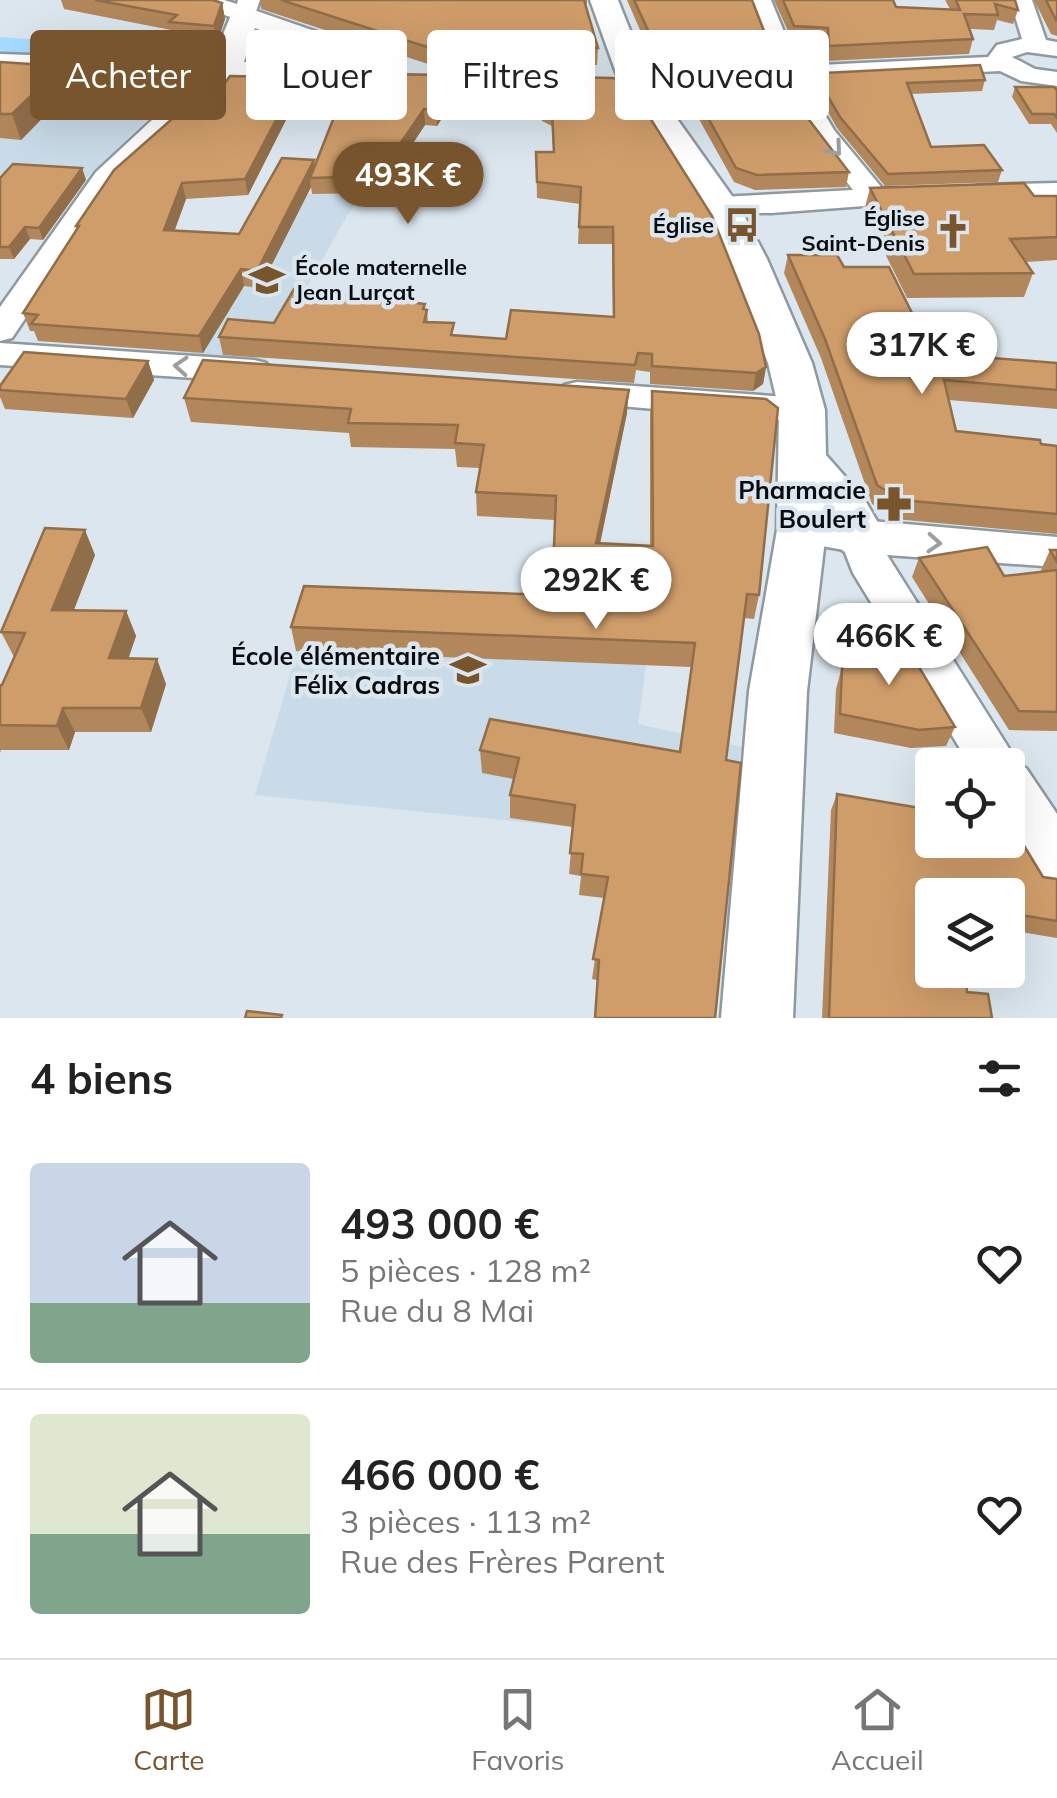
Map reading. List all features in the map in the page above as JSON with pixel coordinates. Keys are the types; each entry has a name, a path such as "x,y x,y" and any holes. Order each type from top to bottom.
{"street":[{"path":"203,0 247,8 296,30"},
{"path":"604,0 615,52"},
{"path":"760,0 772,30"},
{"path":"1021,0 1047,47 1002,51 1000,60 1019,73 1056,80"},
{"path":"226,64 247,8"},
{"path":"0,64 30,65"},
{"path":"829,72 1003,64"},
{"path":"407,76 424,77"},
{"path":"0,331 106,178 168,120"},
{"path":"652,120 720,206 790,363 802,410 805,462 845,510 832,534 778,691 757,1018"},
{"path":"814,120 874,197"},
{"path":"720,206 1057,192"},
{"path":"0,354 285,373"},
{"path":"540,390 802,410"},
{"path":"832,534 1057,552"},
{"path":"832,534 868,562 985,748"},
{"path":"1025,810 1057,858"}],"shaded area":[{"path":"0,37 30,39 30,60 0,59"},
{"path":"0,80 30,82 30,120 147,120 85,179 0,174"},
{"name":"École maternelle Jean Lurçat","path":"365,193 348,214 265,362 180,356 273,195"},
{"name":"École élémentaire Félix Cadras","path":"309,610 653,615 638,724 741,747 730,843 255,795"}],"building":[{"path":"95,0 222,3 214,26 169,22 177,15"},
{"path":"281,0 584,0 593,30 427,30 427,47 407,41 407,30 374,30"},
{"path":"634,0 752,0 764,30 648,30"},
{"path":"783,0 893,0 896,7 960,10 956,0 1015,0 1018,10 995,4 998,15 964,14 973,39 829,46 828,28 794,26"},
{"path":"1046,0 1057,0 1057,20 1056,20"},
{"path":"0,62 30,64 30,97 12,114 0,114"},
{"path":"980,65 985,80 907,83 931,147 984,145 1002,170 888,174 829,98 829,73"},
{"path":"407,74 427,75 427,109 378,176 310,178 333,120 407,120"},
{"path":"230,76 246,76 246,120 276,120 245,179 182,183 164,230 239,234 282,158 314,160 257,271 241,269 199,336 31,324 38,315 23,313 114,170 171,120 226,120 226,82"},
{"path":"595,78 615,79 615,120 651,120 712,216 759,334 766,367 756,373 652,366 652,354 638,353 635,365 219,337 228,319 274,323 294,289 425,304 424,322 454,323 451,335 506,339 511,310 614,317 613,227 579,227 581,187 537,182 536,152 554,152 552,120 595,120"},
{"path":"1015,87 1054,87 1057,118 1054,114 1032,114"},
{"path":"709,120 809,120 849,172 757,175 736,168"},
{"path":"13,164 82,168 39,228 25,227 9,247 0,247 0,178"},
{"path":"1024,183 1034,196 1057,196 1057,237 1010,239 1033,273 914,274 870,188"},
{"path":"788,255 837,255 844,267 889,267 926,341 939,342 941,354 1057,363 1057,390 944,380 956,431 1040,440 1041,444 1057,446 1057,514 901,500 877,485 825,339"},
{"path":"24,352 148,361 126,399 0,390"},
{"path":"203,360 629,390 596,543 653,546 652,391 766,399 778,408 759,595 747,594 726,760 741,763 715,1018 595,1018 599,960 593,959 608,877 581,874 583,854 570,853 575,805 510,795 519,758 480,750 490,719 680,752 695,643 291,627 304,586 552,595 556,496 476,492 484,445 455,443 458,425 348,423 351,409 184,398"},
{"path":"45,528 85,530 52,610 126,611 109,658 157,659 141,708 63,708 57,726 0,725 0,685 25,633 1,632"},
{"path":"987,547 1004,576 1057,570 1057,712 1019,711 919,558"},
{"path":"849,641 878,645 904,642 955,727 919,730 840,714 842,669"},
{"path":"837,794 915,807 915,858 1025,858 1025,847 1043,877 1057,879 1057,921 1025,916 1025,878 915,878 915,988 967,988 967,992 988,994 992,1018 829,1018"},
{"path":"247,1011 282,1015 245,1018"}],"place":[{"name":"Église","path":"742,225"},
{"name":"Église Saint-Denis","path":"953,231"},
{"name":"École maternelle Jean Lurçat","path":"267,280"},
{"name":"Pharmacie Boulert","path":"894,504"},
{"name":"École élémentaire Félix Cadras","path":"468,670"}]}
